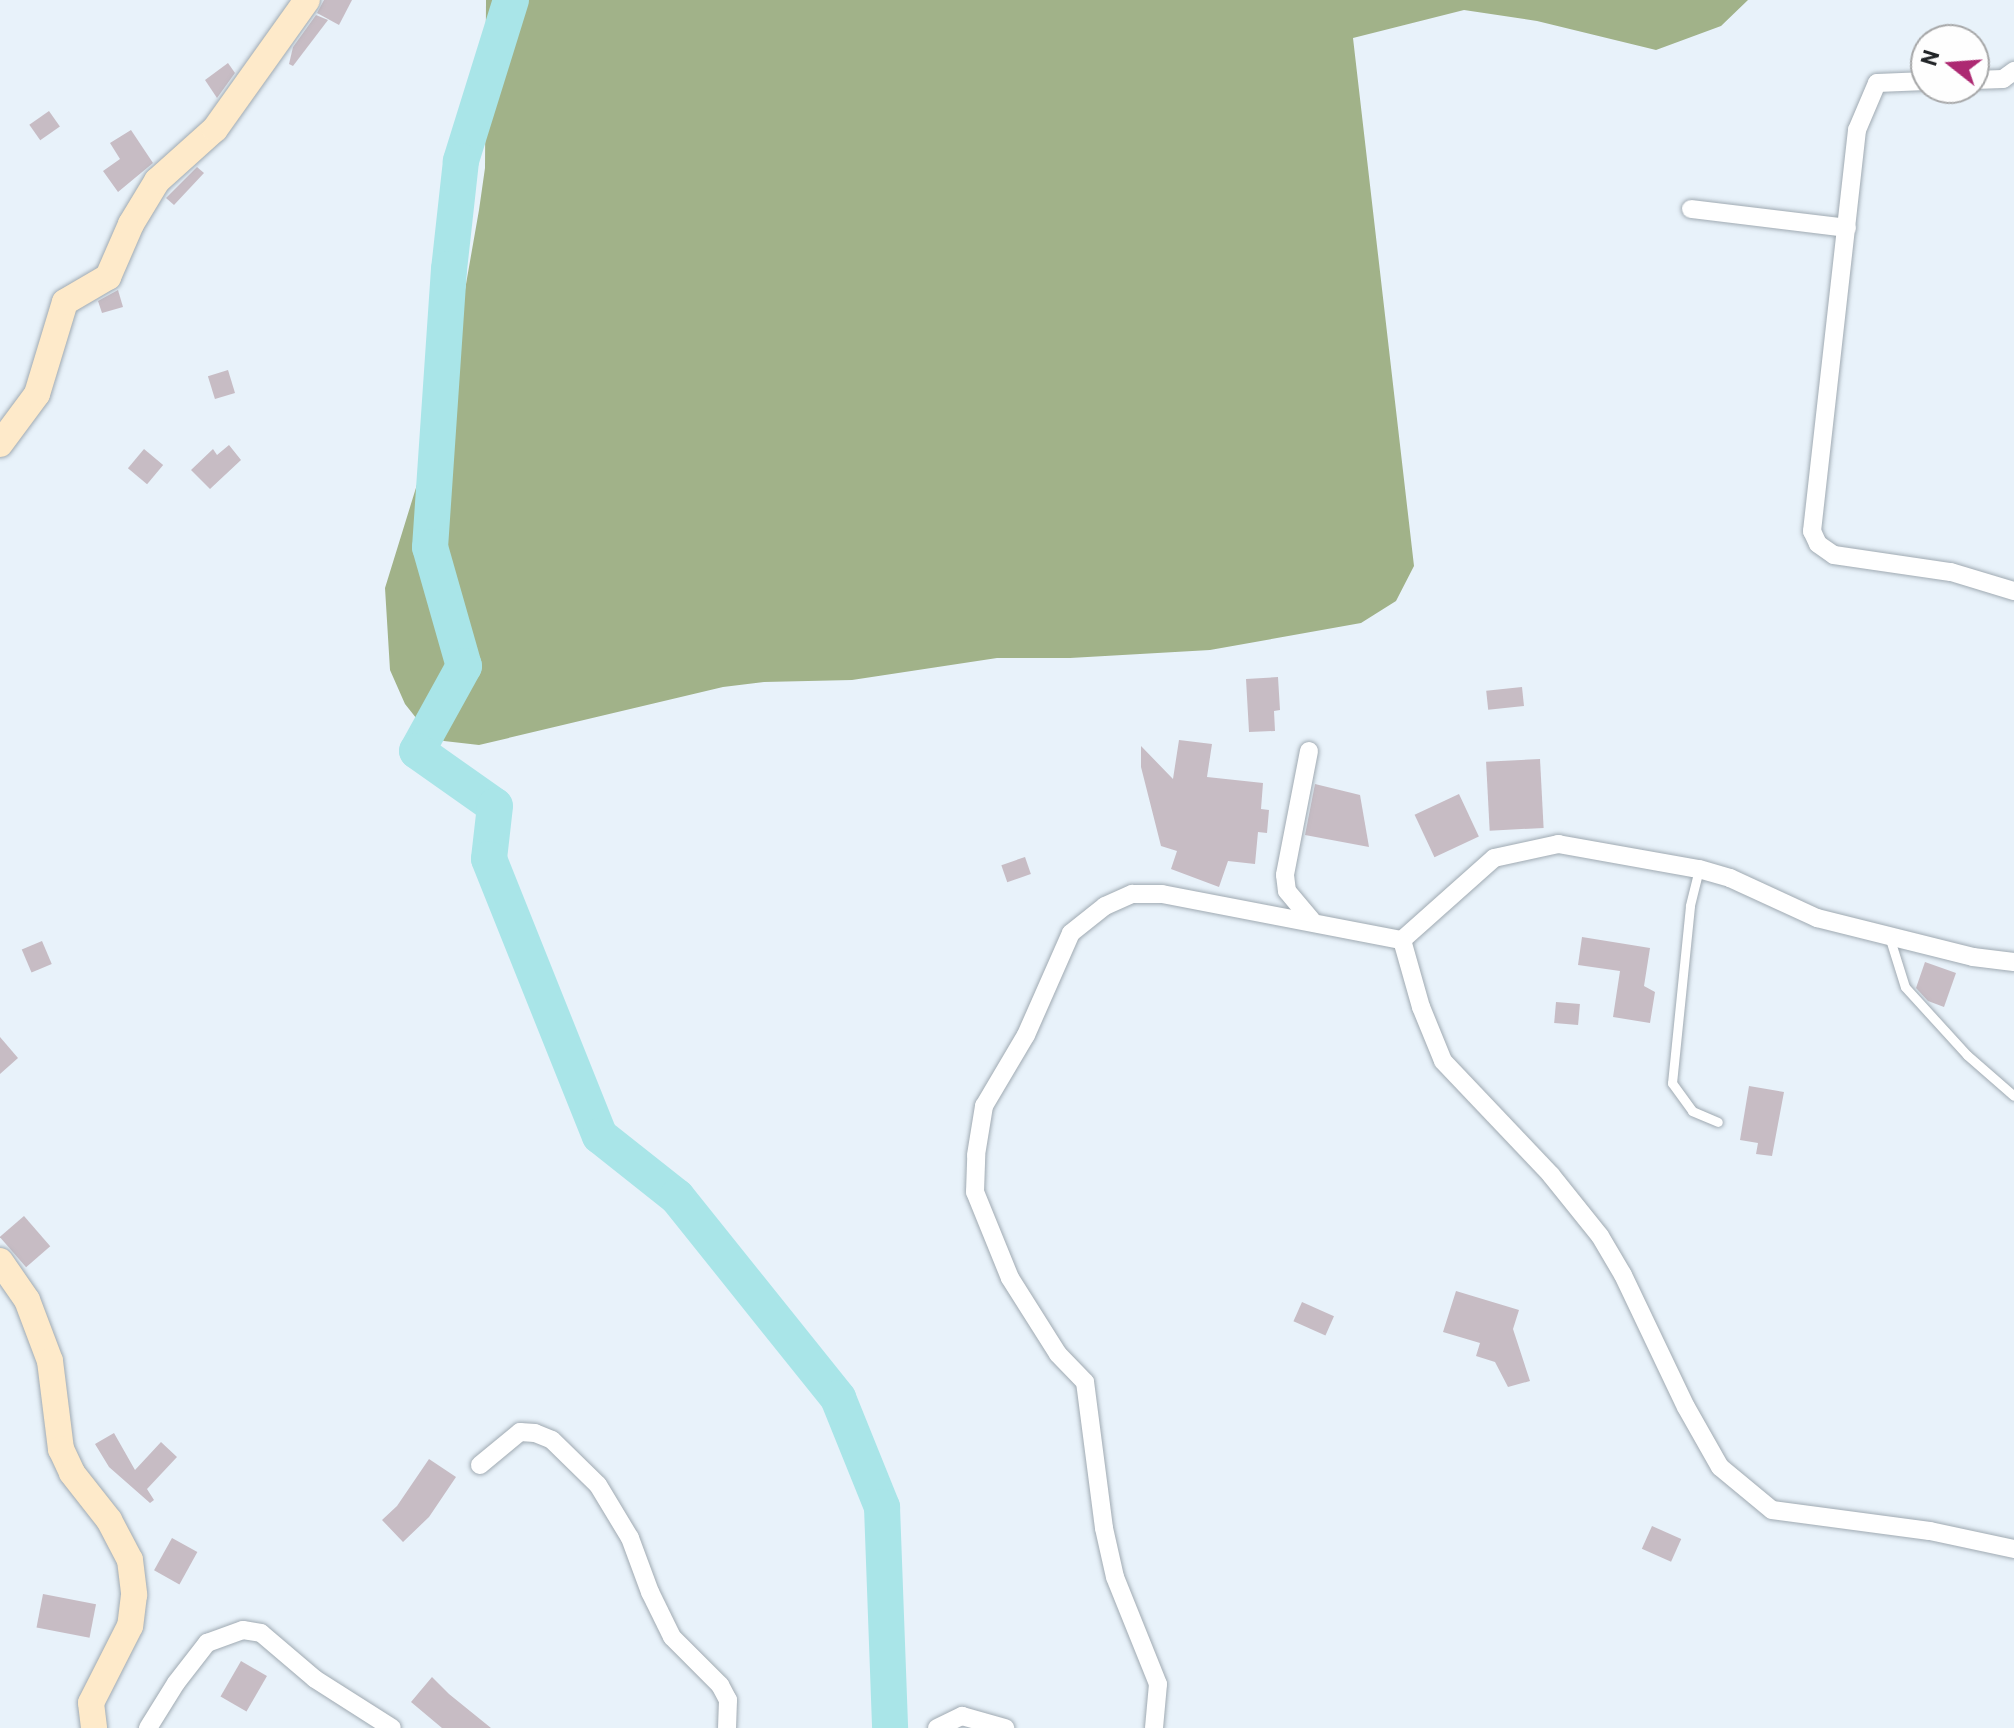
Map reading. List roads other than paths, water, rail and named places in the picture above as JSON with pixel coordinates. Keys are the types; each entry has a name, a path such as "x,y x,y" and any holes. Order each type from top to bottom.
{"street":[{"path":"0,444 37,394 65,302 108,277 131,224 157,181 223,120 307,0"},
{"path":"1990,79 2003,79 2014,71"},
{"path":"1910,82 1877,83 1857,130 1812,531 1818,544 1834,555 1951,572 2014,591"},
{"path":"1691,209 1847,228"},
{"path":"1309,751 1285,875 1287,891 1311,920"},
{"path":"1402,940 1494,858 1558,844 1699,869 1730,878 1817,918 1973,957 2014,962"},
{"path":"1154,1728 1158,1684 1115,1577 1102,1516 1085,1382 1058,1354 1010,1278 975,1192 976,1155 984,1106 1026,1035 1071,933 1105,906 1132,894 1162,894 1311,920 1402,940"},
{"path":"1402,940 1421,1007 1443,1061 1551,1175 1600,1236 1623,1275 1686,1407 1720,1467 1772,1510 1930,1531 2014,1549"},
{"path":"0,1261 27,1300 50,1361 61,1449 72,1473 109,1520 130,1560 134,1595 130,1626 91,1703 94,1728"},
{"path":"480,1465 520,1432 535,1433 552,1440 598,1485 630,1538 650,1592 672,1637 720,1685 728,1700 727,1728"},
{"path":"148,1728 176,1683 207,1643 224,1634 243,1630 261,1633 315,1679 392,1728"},
{"path":"937,1728 962,1716 1005,1728"}],"lane":[{"path":"1699,869 1690,906 1672,1083 1692,1111 1718,1122"},
{"path":"1889,936 1905,987 1967,1055 2014,1096"}],"waterway":[{"path":"511,0 461,161 449,269 430,547 464,666 417,751 495,806 489,859 600,1136 677,1197 838,1398 882,1507 890,1728"}]}
